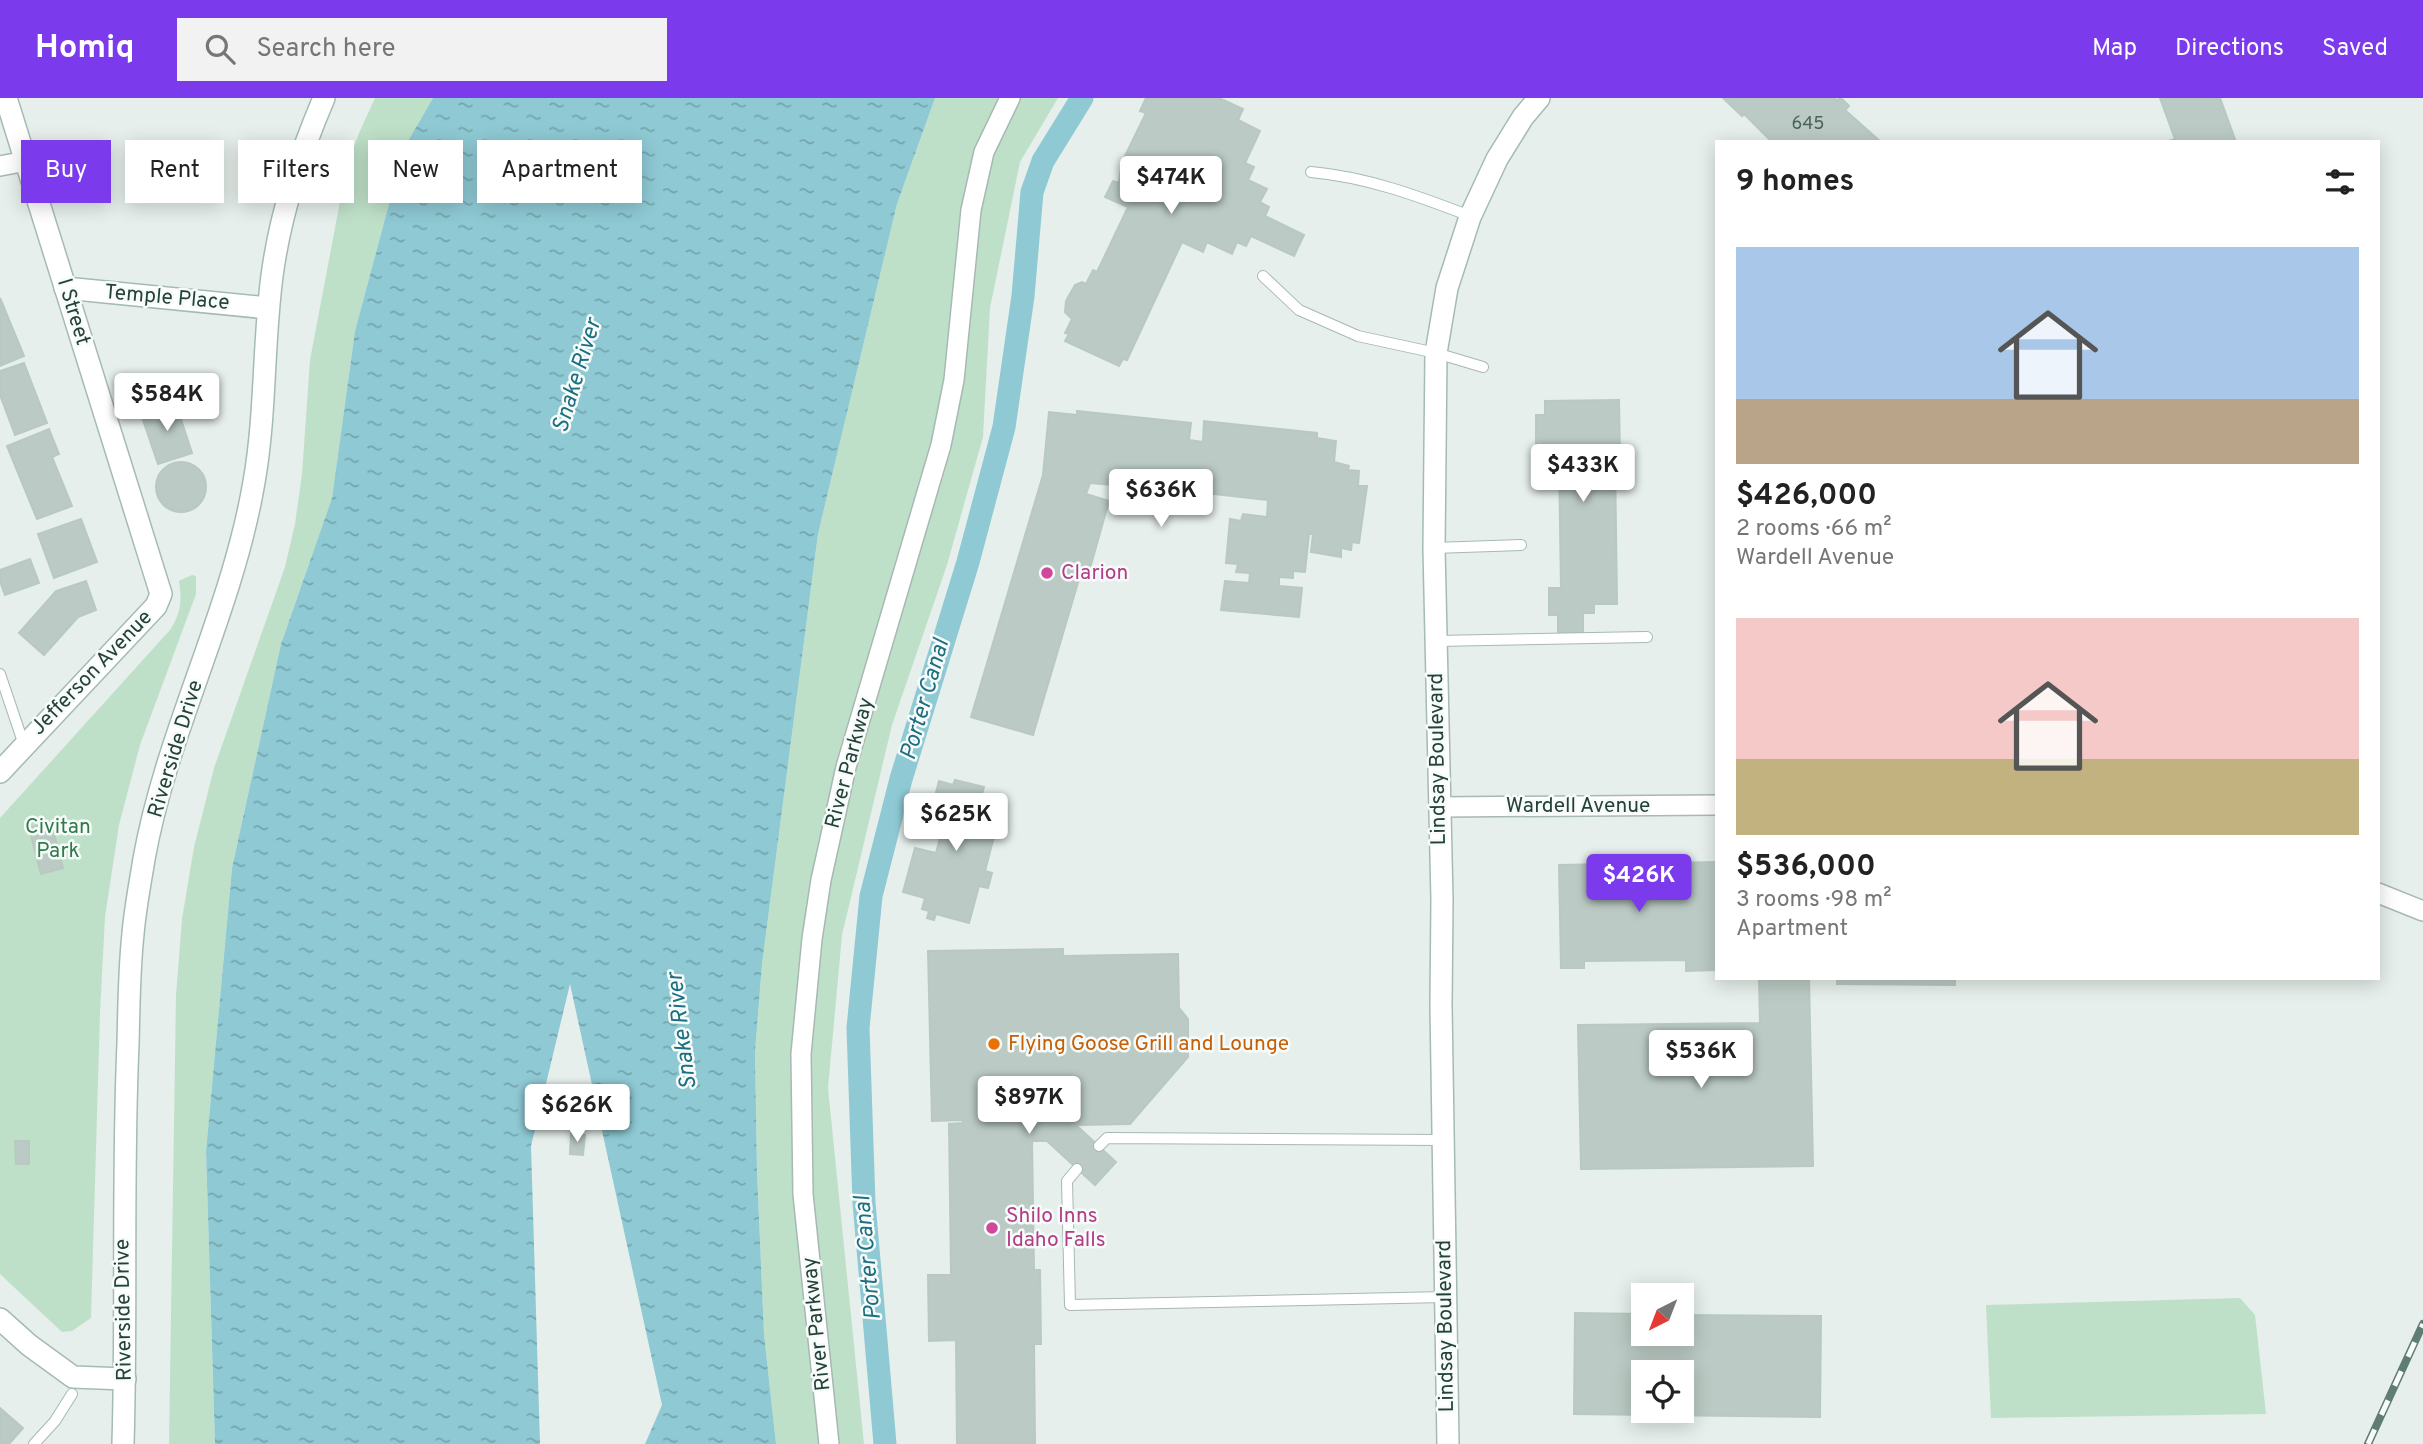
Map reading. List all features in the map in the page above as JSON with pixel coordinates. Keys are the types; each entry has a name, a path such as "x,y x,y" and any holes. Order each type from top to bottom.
{"street":[{"name":"I Street","path":"6,98 21,143"},
{"name":"Riverside Drive","path":"123,1444 123,1194 133,933 145,855 164,775 223,604 254,483 272,273 282,223 305,142 324,98"},
{"name":"River Parkway","path":"829,1444 803,1194 801,1054 812,939 821,880 846,767 941,445 954,380 971,210 984,152 1010,98"},
{"name":"Lindsay Boulevard","path":"1448,1444 1442,900 1434,548 1436,353 1447,288 1471,216 1497,159 1523,117 1539,98"},
{"path":"0,166 21,162"},
{"name":"I Street","path":"40,203 158,579 161,594 156,606"},
{"name":"Temple Place","path":"65,288 268,308"},
{"name":"Jefferson Avenue","path":"0,772 156,606"},
{"name":"Wardell Avenue","path":"1439,807 1715,806"},
{"path":"2380,894 2423,911"},
{"path":"0,1319 29,1345 74,1377 125,1379"}],"lane":[{"path":"1311,172 1338,174 1395,188 1471,216"},
{"path":"1263,276 1299,310 1358,336 1436,353 1483,367"},
{"path":"1434,548 1521,545"},
{"path":"1436,641 1647,637"},
{"path":"0,674 24,745"},
{"path":"1099,1146 1107,1138 1443,1140"},
{"path":"1077,1169 1067,1181 1070,1305 1446,1297"},
{"path":"34,1444 55,1421 72,1394"}],"green space":[{"path":"375,98 433,98 409,140 368,140 368,203 389,203 355,331 332,498 281,644 232,868 206,1151 215,1444 169,1444 176,995 182,919 194,847 214,768 285,567 295,524 302,474 310,360 340,203 354,203 354,147"},
{"path":"935,98 1058,98 1020,162 990,308 983,437 947,565 892,725 842,935 828,1088 864,1444 776,1444 764,1334 757,1171 755,1052 762,964 818,534 897,204"},
{"name":"Civitan Park","path":"196,576 196,594 140,745 119,825 105,917 91,1318 72,1331 62,1332 0,1274 0,818 170,630 180,607 179,581"},
{"path":"2240,1298 2255,1315 2266,1414 1991,1418 1986,1305"}],"water":[{"name":"Snake River","path":"433,98 935,98 897,204 818,534 762,964 755,1052 757,1171 764,1334 776,1444 645,1444 662,1405 570,984 531,1146 540,1444 215,1444 206,1151 232,868 281,644 332,498 355,331 389,203 463,203 463,140 409,140"}],"building":[{"path":"1146,98 1219,98 1243,109 1238,120 1260,131 1245,163 1254,167 1248,180 1267,189 1260,202 1269,207 1265,216 1304,235 1294,256 1251,236 1246,246 1237,242 1232,254 1207,242 1203,252 1182,242 1127,360 1123,359 1119,366 1065,341 1069,334 1065,333 1072,319 1065,312 1066,301 1075,285 1082,282 1086,284 1093,270 1097,272 1128,207 1105,197 1113,181 1119,183 1122,162 1146,113 1140,111"},
{"path":"1723,98 1841,98 1849,106 1845,110 1879,140 1770,140 1744,114 1742,116"},
{"path":"2160,98 2220,98 2235,140 2172,140 2175,139"},
{"path":"0,298 24,356 0,366"},
{"path":"24,363 47,423 15,435 0,395 0,371"},
{"path":"1619,400 1620,457 1615,457 1617,604 1594,604 1594,613 1583,613 1583,634 1558,635 1558,615 1549,615 1549,588 1561,588 1559,460 1541,460 1541,448 1536,448 1536,415 1545,415 1545,401"},
{"path":"175,401 192,453 158,464 143,420 151,418 148,409"},
{"name":"Clarion","path":"1077,411 1191,423 1189,440 1203,442 1204,421 1317,433 1317,438 1336,441 1334,462 1349,466 1348,470 1359,471 1358,486 1367,486 1359,543 1352,542 1351,550 1341,548 1341,557 1311,552 1313,534 1309,534 1305,572 1293,571 1293,578 1279,577 1279,586 1302,588 1299,617 1221,610 1225,581 1249,583 1250,573 1236,572 1238,564 1226,563 1230,519 1241,521 1243,514 1267,517 1268,500 1197,492 1199,474 1185,472 1182,491 1090,483 1086,494 1109,501 1089,572 1082,569 1033,735 971,717 1043,475 1049,412 1077,415"},
{"path":"49,429 59,454 52,457 72,506 37,519 7,446"},
{"path":"181,462 198,470 206,487 198,504 181,512 164,504 156,487 164,470"},
{"path":"81,519 97,562 54,578 38,534"},
{"path":"30,559 39,583 5,595 0,581 0,570"},
{"path":"86,581 96,610 78,617 44,655 19,633 56,591"},
{"path":"955,780 984,787 980,800 1002,806 985,871 992,873 988,888 979,886 969,923 936,914 934,920 927,918 929,911 922,909 925,898 903,892 915,848 936,853 945,819 930,815 939,781 953,785"},
{"path":"51,822 63,868 41,874 29,828"},
{"path":"1715,862 1715,970 1686,971 1686,960 1584,961 1584,968 1561,968 1559,865"},
{"name":"Shilo Inns Idaho Falls","path":"1063,949 1063,956 1178,954 1179,1008 1188,1019 1188,1057 1130,1124 1076,1125 1116,1162 1095,1185 1047,1141 1032,1141 1034,1270 1040,1270 1041,1344 1034,1344 1035,1444 957,1444 956,1340 929,1341 928,1275 951,1275 949,1124 963,1123 963,1120 932,1121 928,951"},
{"path":"1759,980 1809,980 1813,1166 1581,1169 1578,1025 1760,1023"},
{"path":"1837,980 1955,980 1955,985 1837,984"},
{"path":"571,1134 585,1135 583,1155 570,1154"},
{"path":"15,1141 29,1141 29,1164 16,1164"},
{"path":"1575,1313 1631,1314 1631,1346 1694,1346 1694,1315 1821,1316 1820,1417 1694,1415 1694,1360 1631,1360 1631,1415 1574,1414"},
{"path":"0,1408 23,1428 9,1444 0,1444"}],"waterway":[{"name":"Porter Canal","path":"885,1444 864,1203 858,1028 871,896 901,779 968,562 1004,427 1023,296 1032,192 1043,161 1082,98"}],"railway":[{"path":"2368,1444 2423,1324"}],"place":[{"name":"Clarion","path":"1047,573"},
{"name":"Flying Goose Grill and Lounge","path":"994,1044"},
{"name":"Shilo Inns Idaho Falls","path":"992,1228"}]}
